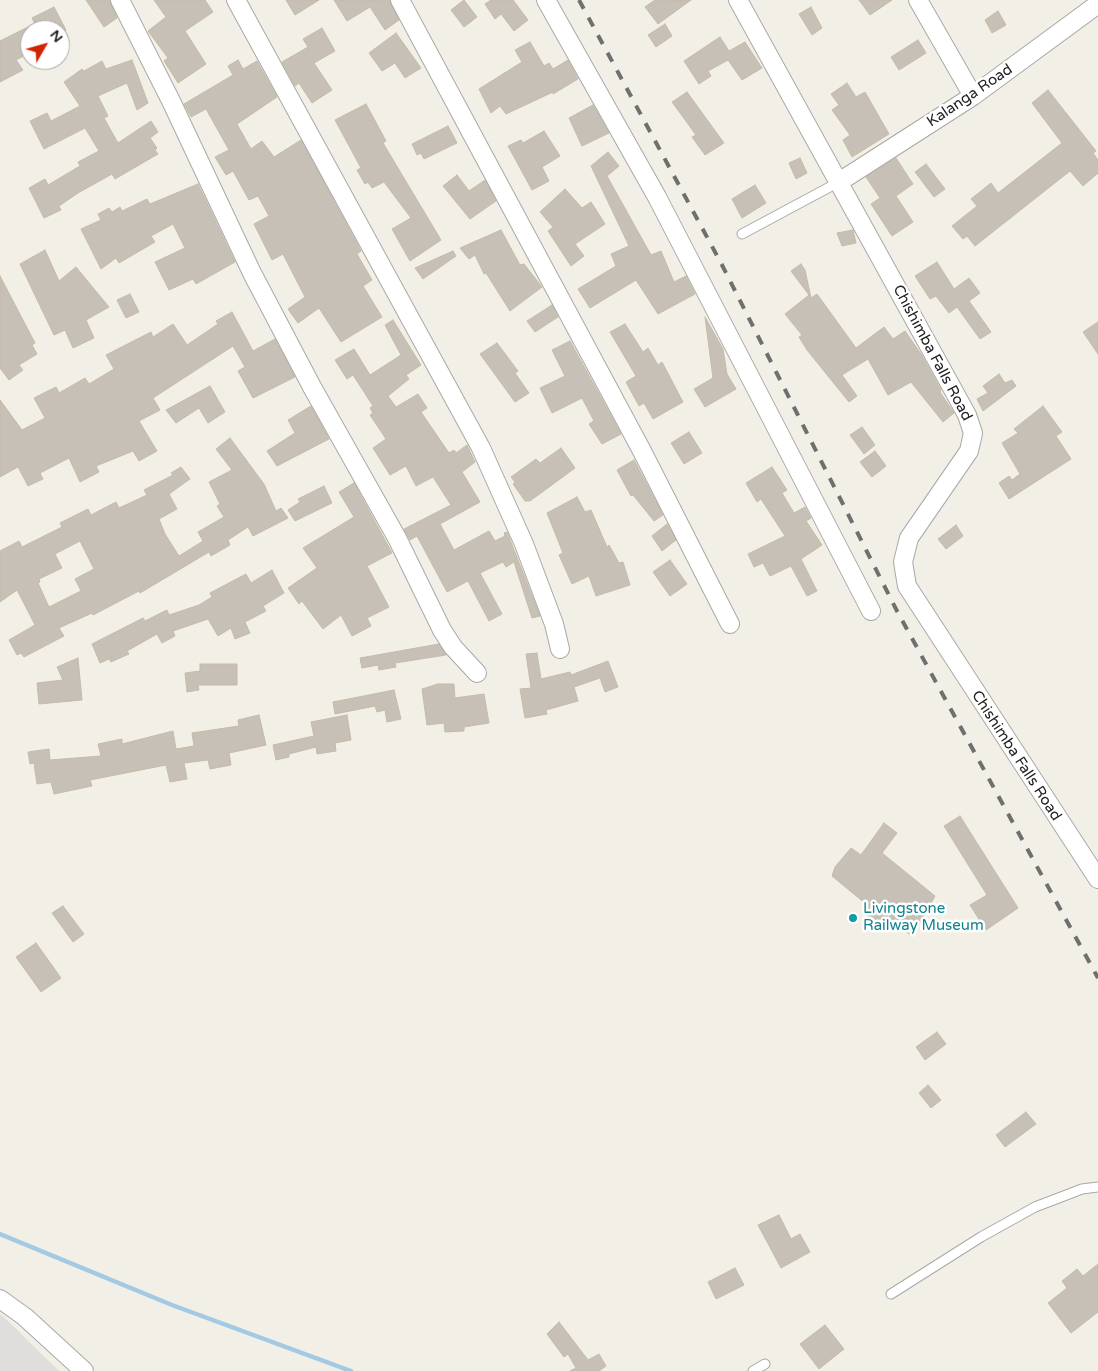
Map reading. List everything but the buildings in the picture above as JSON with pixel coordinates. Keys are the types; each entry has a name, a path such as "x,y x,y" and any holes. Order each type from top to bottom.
{"street":[{"path":"120,0 252,273 312,387 397,538 442,630 453,647 477,673"},
{"path":"236,0 482,448 524,544 554,624 560,649"},
{"path":"400,0 642,451 730,624"},
{"path":"546,0 657,197 871,611"},
{"name":"Chishimba Falls Road","path":"738,0 967,415 973,433 969,451 909,538 903,562 907,586 1098,879"},
{"path":"918,0 973,96"},
{"name":"Kalanga Road","path":"839,182 973,96 1093,4"},
{"path":"0,1299 25,1317 84,1371"}],"lane":[{"path":"742,234 839,182"},
{"path":"891,1294 981,1237 1035,1207 1082,1189 1098,1188"},
{"path":"753,1371 765,1364"}],"shaded area":[{"path":"0,1314 9,1322 59,1371 0,1371"}],"waterway":[{"path":"0,1234 172,1305 351,1371"}],"railway":[{"path":"579,0 721,263 897,611 1098,978"}],"place":[{"name":"Livingstone Railway Museum","path":"853,918"}]}
